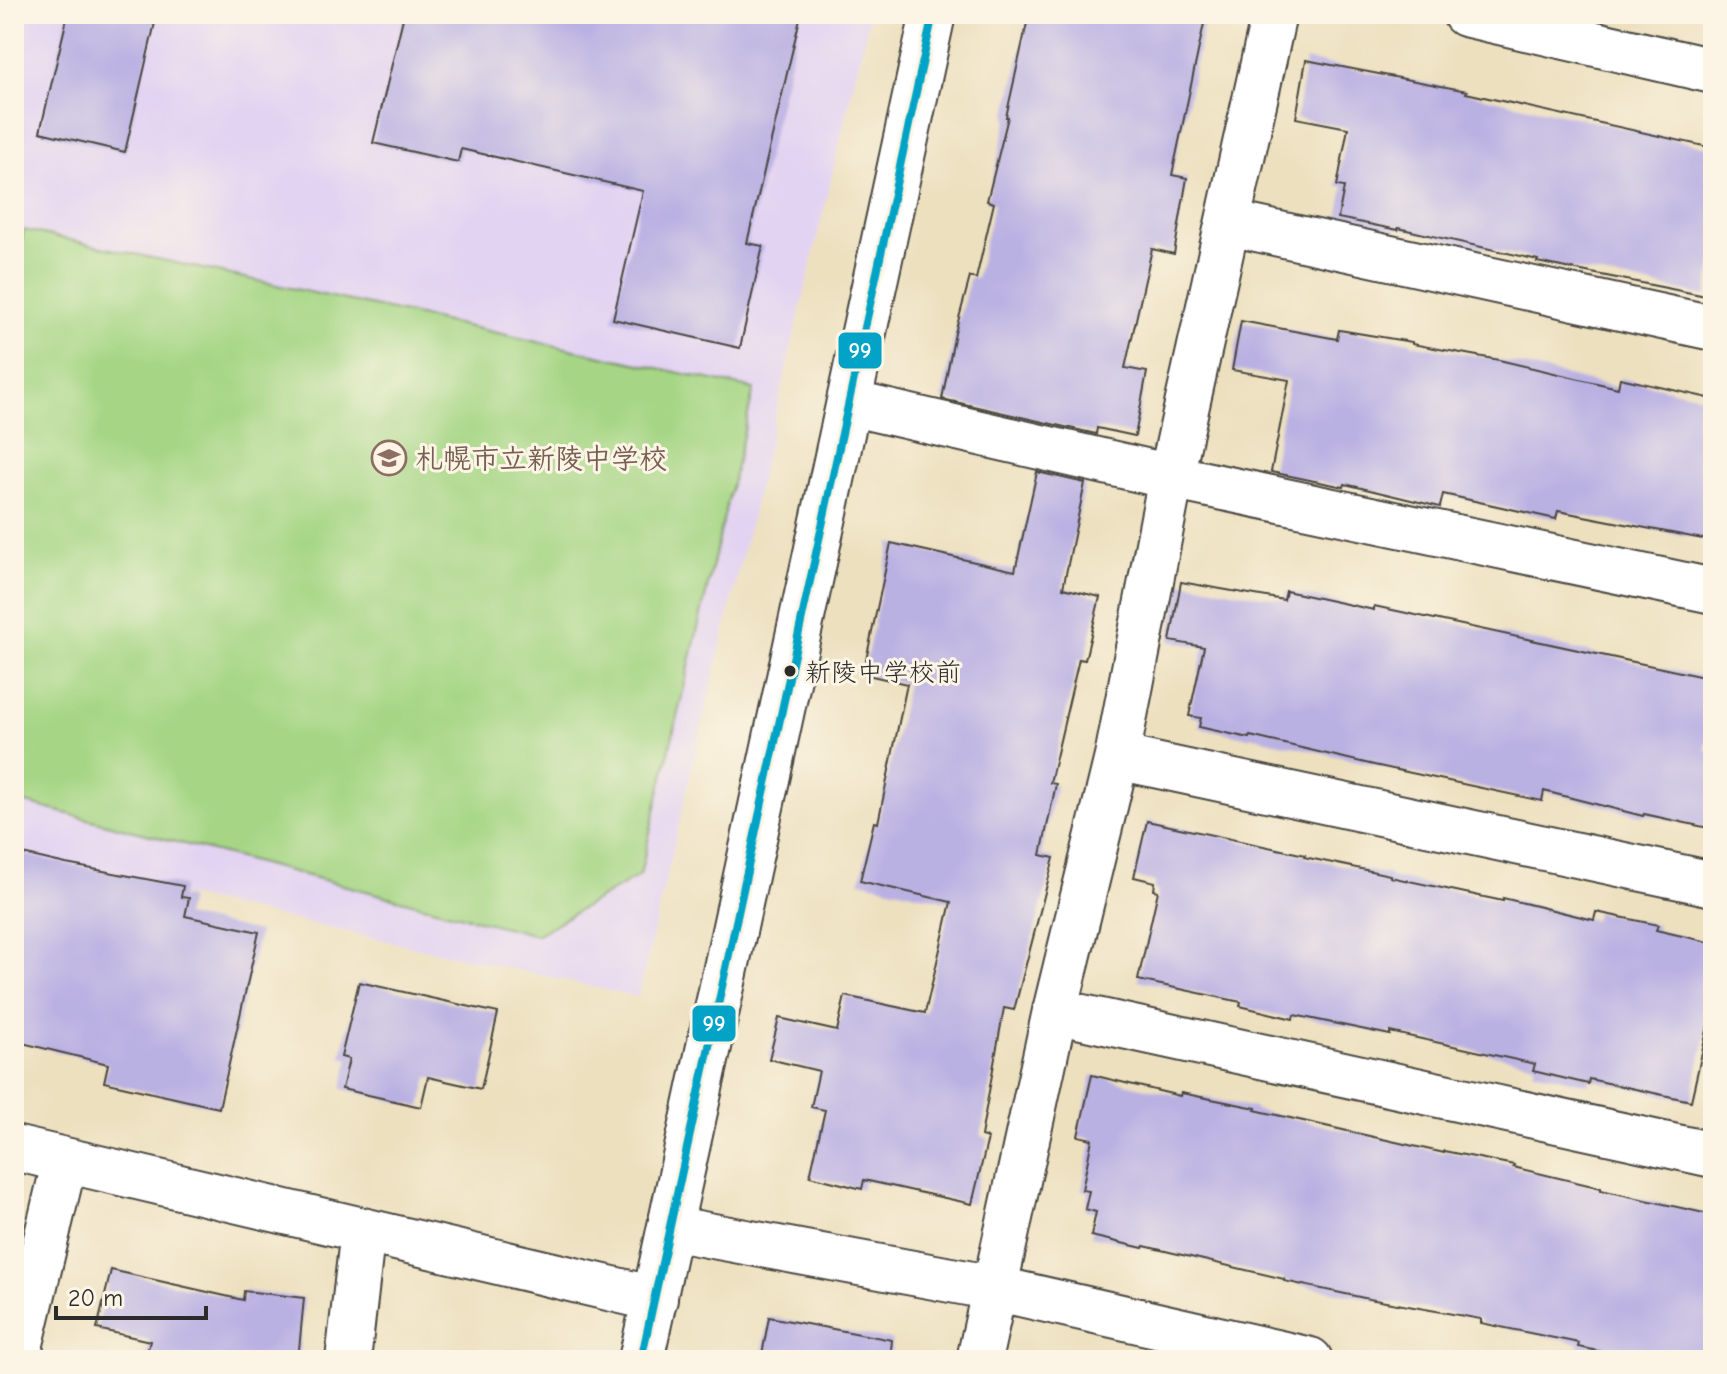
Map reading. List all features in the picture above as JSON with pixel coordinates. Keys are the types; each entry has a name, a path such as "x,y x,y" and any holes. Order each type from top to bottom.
{"street":[{"path":"641,1360 933,14"},
{"path":"979,1360 1055,1011 1117,757 1171,477 1274,14"},
{"path":"1465,14 1713,71"},
{"path":"1229,223 1713,328"},
{"path":"849,403 1171,477 1713,591"},
{"path":"1117,757 1713,884"},
{"path":"1055,1011 1713,1155"},
{"path":"14,1148 655,1299"},
{"path":"17,1360 65,1160"},
{"path":"670,1228 994,1288 1310,1360"},
{"path":"348,1360 363,1230"}],"shaded area":[{"name":"札幌市立新陵中学校","path":"25,14 870,14 638,997 14,857 14,60"}],"green space":[{"path":"24,230 754,389 640,875 536,935 14,800 14,284"}],"building":[{"path":"68,14 157,14 125,152 40,132"},
{"path":"404,14 801,14 747,243 763,246 740,348 613,319 643,191 461,149 458,162 373,143"},
{"path":"1029,14 1206,14 1172,175 1187,178 1174,254 1152,249 1125,368 1147,372 1135,436 1097,428 1096,434 942,399 955,333 970,277 976,279 994,203 987,201"},
{"path":"1306,60 1467,91 1713,148 1713,261 1706,296 1537,262 1398,228 1338,218 1344,187 1337,186 1348,128 1296,118"},
{"path":"1241,321 1337,339 1339,330 1412,342 1618,388 1620,378 1713,399 1713,541 1558,511 1556,519 1443,494 1440,507 1345,484 1344,487 1271,472 1289,380 1232,370"},
{"path":"1037,472 1085,483 1063,588 1100,597 1085,660 1079,659 1050,783 1056,784 1041,855 1054,858 1014,1010 1004,1008 981,1136 988,1138 972,1204 864,1180 862,1189 810,1176 825,1110 811,1107 819,1071 769,1059 779,1018 837,1031 845,996 925,1013 951,902 860,881 874,822 878,823 907,684 863,674 891,543 1015,571"},
{"path":"1181,582 1284,600 1286,591 1374,610 1374,606 1713,679 1713,713 1705,751 1713,752 1713,829 1643,816 1544,791 1542,801 1199,727 1201,718 1189,716 1204,647 1170,641"},
{"path":"1147,821 1594,920 1596,912 1658,925 1656,930 1713,943 1713,1004 1691,1101 1589,1079 1588,1084 1533,1071 1535,1064 1390,1032 1390,1035 1294,1015 1293,1019 1240,1006 1241,1002 1138,980 1158,891 1154,890 1155,882 1134,877"},
{"path":"14,852 183,886 181,897 189,898 185,916 259,932 219,1108 104,1082 108,1064 14,1041"},
{"path":"359,982 498,1013 481,1089 428,1077 421,1107 342,1089 349,1059 341,1057"},
{"path":"1092,1075 1180,1096 1181,1093 1256,1108 1444,1153 1514,1165 1601,1190 1713,1215 1713,1360 1643,1360 1481,1323 1481,1319 1284,1281 1091,1236 1096,1212 1085,1209 1089,1191 1082,1190 1092,1139 1078,1136"},
{"path":"111,1270 243,1300 244,1291 304,1298 298,1360 145,1360 150,1341 97,1329"},
{"path":"769,1317 892,1340 890,1360 761,1360"}],"transit line":[{"name":"99","path":"641,1360 933,14"}],"place":[{"name":"札幌市立新陵中学校","path":"389,458"},
{"name":"新陵中学校前","path":"790,671"}]}
